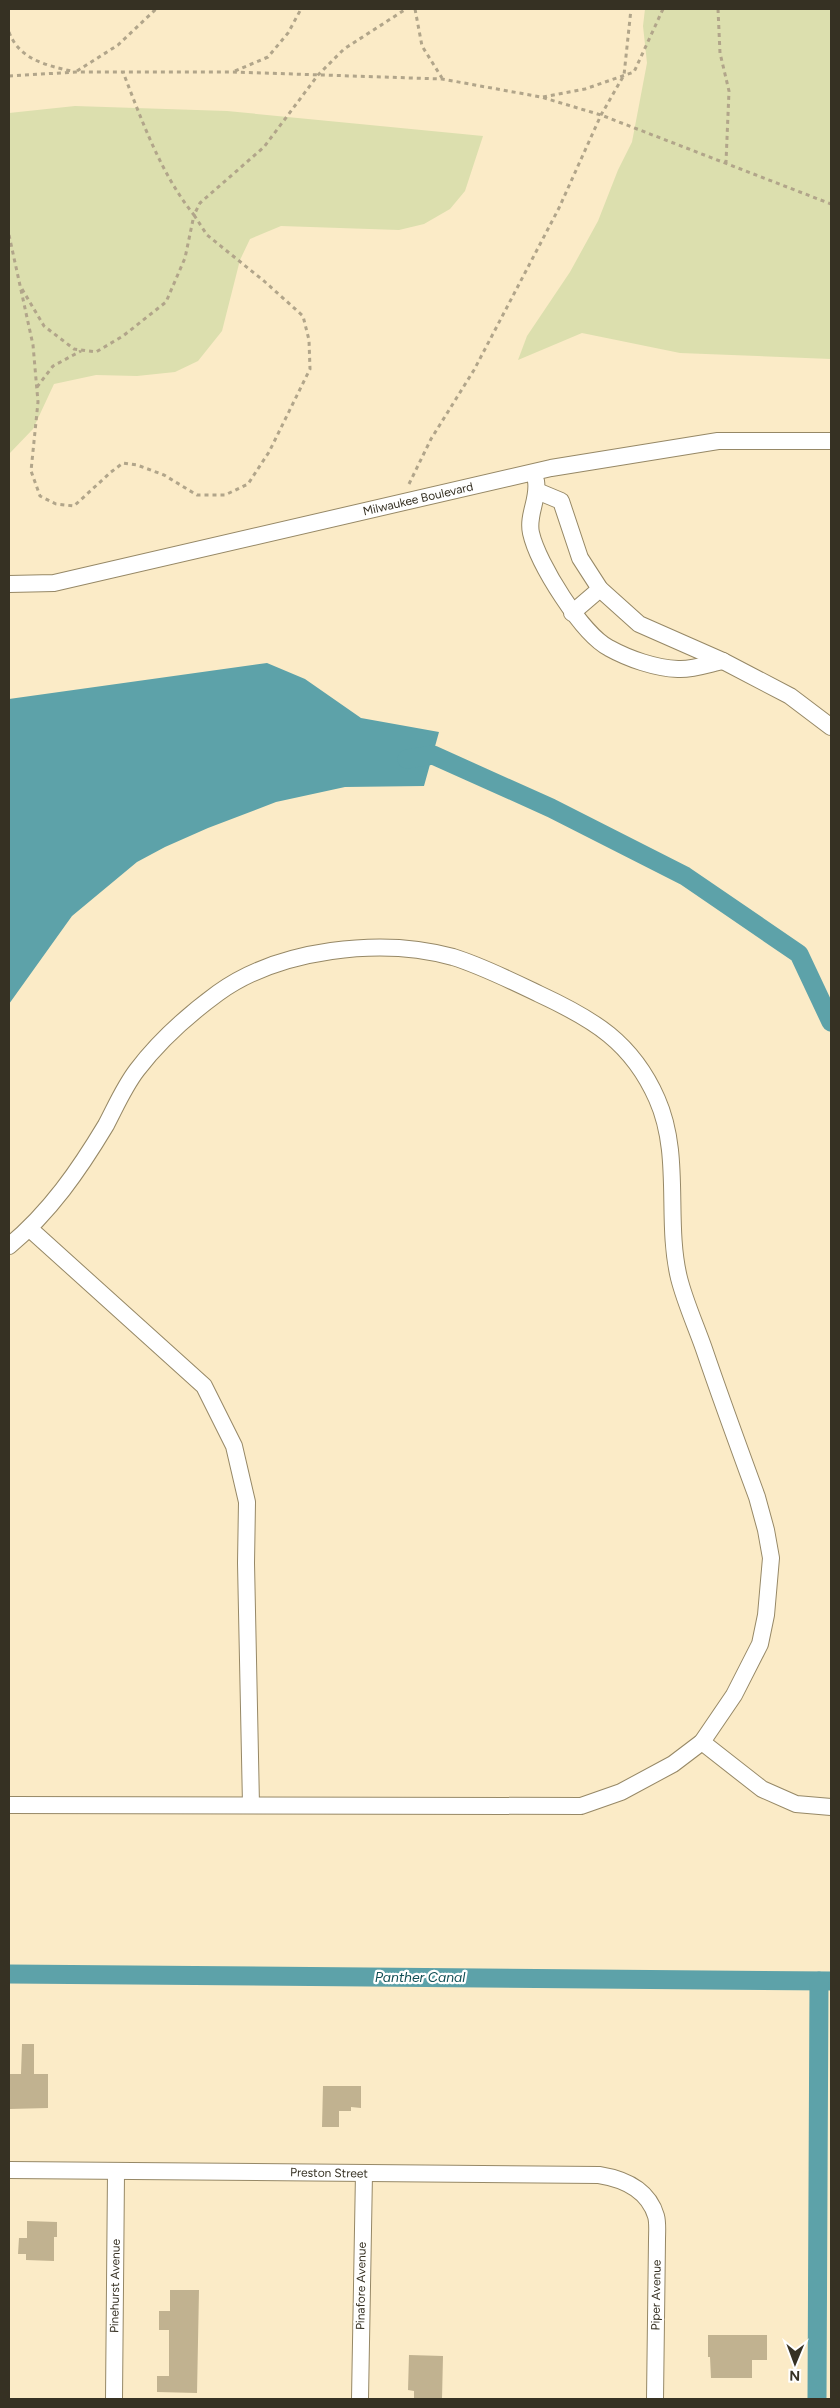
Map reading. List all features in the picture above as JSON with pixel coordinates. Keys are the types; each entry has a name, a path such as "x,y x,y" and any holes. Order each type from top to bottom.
{"street":[{"name":"Milwaukee Boulevard","path":"9,584 54,583 534,472 718,441 831,441"},
{"path":"534,472 537,491 531,512 531,533 546,569 572,613 608,648 651,665 679,670 723,661"},
{"path":"537,491 561,501 580,558 600,589 639,624 723,661 790,696 831,727"},
{"path":"572,613 600,589"},
{"path":"9,1246 30,1229 70,1183 107,1122 120,1095 151,1053 178,1026 221,991 259,971 308,956 357,948 387,948 431,953 454,958 504,977 599,1025 614,1037 643,1075 657,1098 666,1124 671,1165 672,1236 679,1279 757,1496 771,1558 766,1615 760,1644 734,1695 702,1742 673,1764 621,1792 581,1806 9,1805"},
{"path":"30,1229 204,1386 234,1446 247,1502 246,1564 251,1805"},
{"path":"702,1742 762,1789 796,1804 831,1807"},
{"name":"Preston Street","path":"9,2170 116,2173 217,2171 600,2175 620,2178 644,2194"},
{"name":"Pinehurst Avenue","path":"114,2399 116,2173"},
{"name":"Pinafore Avenue","path":"360,2399 364,2173"},
{"name":"Piper Avenue","path":"644,2194 656,2216 655,2399"}],"path":[{"path":"9,32 13,44 37,63 76,72 118,45 156,9"},
{"path":"233,72 268,56 288,33 301,9"},
{"path":"20,287 44,326 74,349 96,352 122,336 166,302 185,258 194,215 200,203 264,147 318,75 344,50 406,9"},
{"path":"415,9 422,46 442,79"},
{"path":"403,503 404,496 431,439 474,370 559,208 601,114 624,75 631,9"},
{"path":"541,97 584,89 634,72 663,9"},
{"path":"718,9 720,53 729,91 726,162"},
{"path":"9,76 76,72 233,72 442,79 541,97 601,114 831,204"},
{"path":"9,235 33,345 38,402 31,471 40,496 56,504 74,506 111,472 123,464 137,465 164,474 197,495 225,495 248,484 269,452 310,369 309,340 303,316 207,234 180,198 158,154 123,72"},
{"path":"37,387 53,366 82,350"}],"green space":[{"path":"645,9 831,9 831,359 680,353 582,333 518,360 527,336 570,272 598,221 618,170 632,142 647,63 643,26"},
{"path":"75,106 227,111 483,136 465,191 450,209 424,224 399,230 281,226 250,239 240,260 222,331 198,361 175,372 137,376 96,375 54,384 33,429 9,454 9,113"}],"water":[{"path":"267,663 305,679 361,718 439,732 424,786 345,787 276,802 165,847 137,862 72,916 9,1004 9,699"}],"building":[{"path":"22,2044 34,2044 34,2074 48,2074 48,2108 9,2109 9,2074 21,2074"},
{"path":"323,2086 361,2086 361,2108 351,2107 351,2111 339,2111 339,2127 322,2127"},
{"path":"27,2221 57,2222 57,2237 54,2237 54,2261 26,2260 26,2254 18,2254 19,2238 27,2238"},
{"path":"170,2290 199,2290 197,2393 157,2392 157,2376 169,2376 169,2330 159,2330 159,2311 170,2311"},
{"path":"708,2335 767,2335 767,2360 752,2360 752,2378 711,2378 710,2357 708,2357"},
{"path":"409,2355 443,2356 442,2399 414,2399 414,2391 408,2390"}],"waterway":[{"path":"407,759 433,755 551,808 685,876 799,954 831,1022"},
{"name":"Panther Canal","path":"9,1974 831,1981"},
{"path":"817,2399 819,1981"}]}
